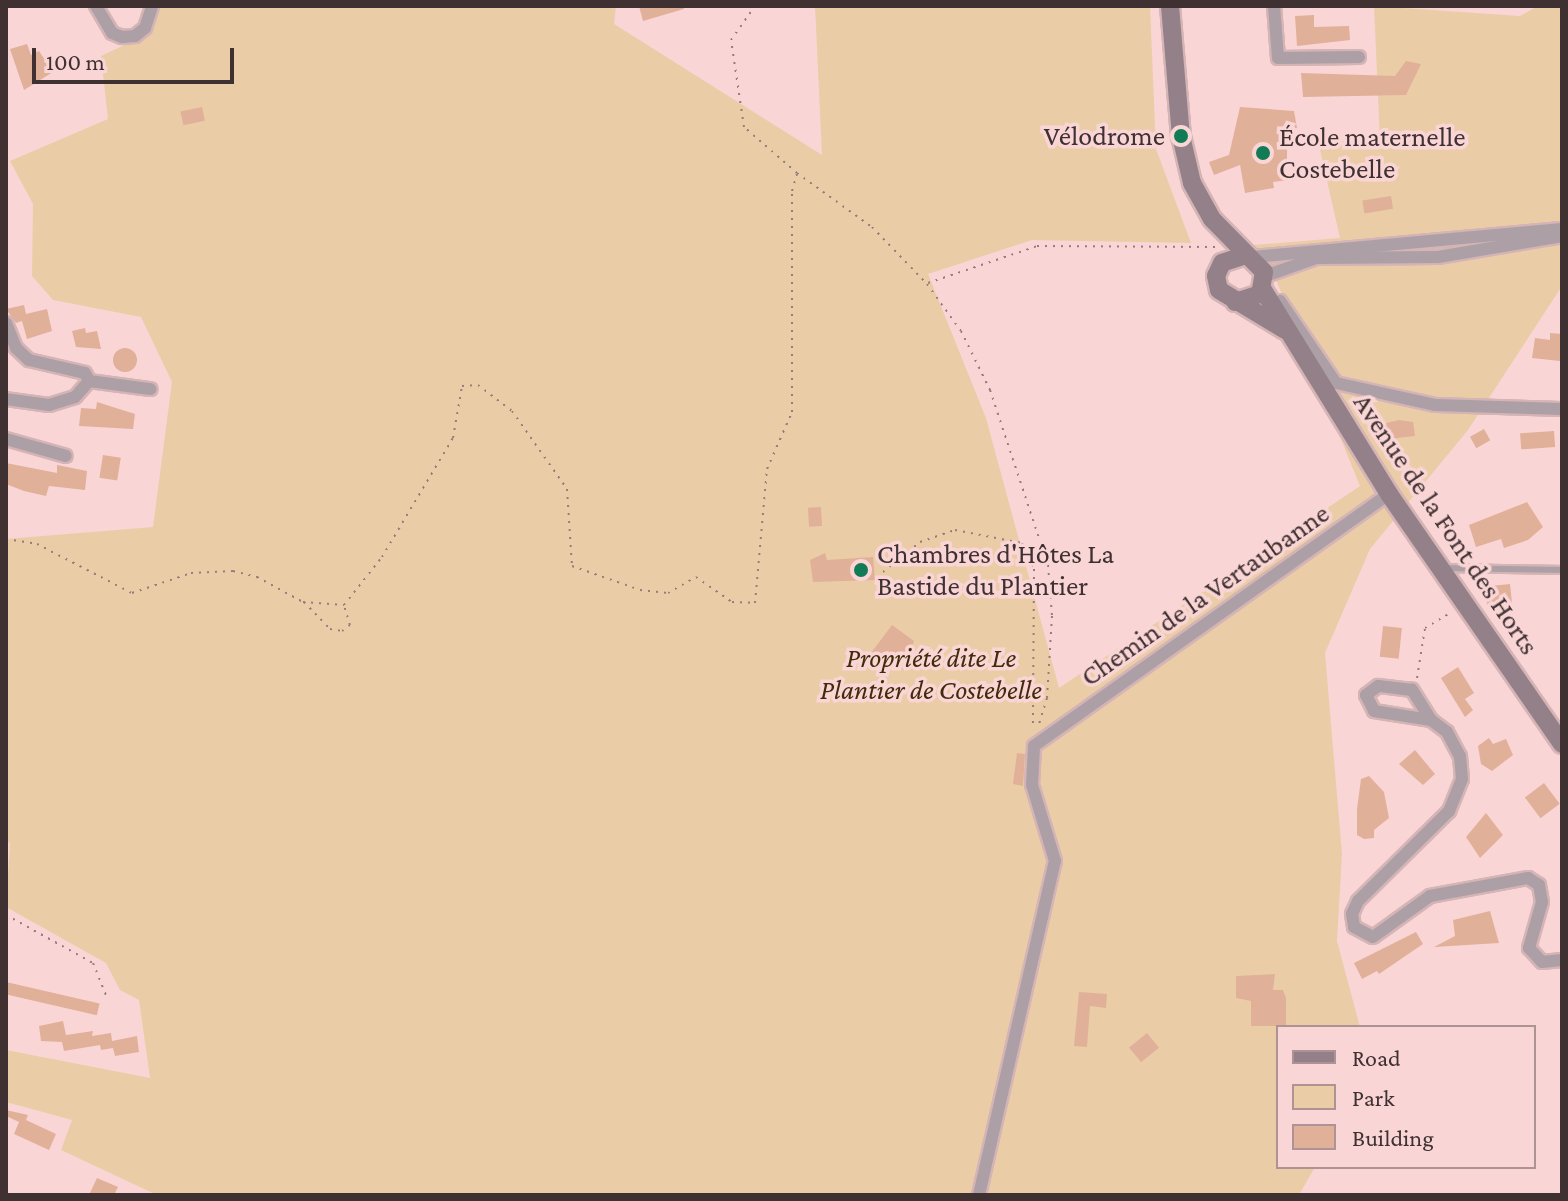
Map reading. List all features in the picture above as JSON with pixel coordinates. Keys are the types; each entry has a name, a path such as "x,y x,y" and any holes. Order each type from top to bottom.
{"main road":[{"path":"1170,6 1184,154 1201,203 1212,219 1250,256 1264,283 1251,301 1235,302 1217,283 1222,255 1212,219"},
{"path":"1222,255 1250,256"},
{"name":"Avenue de la Font des Horts","path":"1264,283 1287,332 1389,494 1559,735"},
{"name":"Avenue de la Font des Horts","path":"1235,302 1287,332"}],"street":[{"path":"96,6 112,33 122,37 135,36 145,28 152,6"},
{"path":"1274,6 1278,58 1359,57"},
{"path":"1250,256 1562,229"},
{"path":"1562,236 1438,257 1316,258 1264,283 1336,383 1435,405 1562,409"},
{"path":"6,323 16,348 29,360 85,373 89,381"},
{"path":"89,381 150,389"},
{"path":"6,399 49,405 75,397 89,381"},
{"path":"6,439 66,456"},
{"name":"Chemin de la Vertaubanne","path":"1034,746 1389,494"},
{"path":"1431,720 1374,711 1367,704 1373,687 1415,691 1431,720 1455,744 1462,766 1459,789 1449,811 1358,901 1352,914 1354,927 1373,937 1430,896 1528,878 1539,885 1542,902 1529,948 1542,962 1562,960"},
{"path":"979,1195 1055,861 1032,785 1034,746"}],"lane":[{"path":"1442,570 1562,570"}],"path":[{"path":"755,6 731,40 744,127 797,173 872,227 927,284 961,331 990,390 1048,565 1052,616 1047,698 1034,746"},
{"path":"344,605 382,557 453,438 462,386 478,385 512,411 567,489 572,566 640,590 668,593 696,577 732,602 755,603 767,469 792,412 792,191 797,173"},
{"path":"927,284 1037,246 1222,255"},
{"path":"883,572 920,542 955,530 1022,543 1034,569 1034,746"},
{"path":"6,539 37,544 132,593 191,573 233,571 257,577 303,602 330,629 342,631 350,625 344,605"},
{"path":"303,602 344,605"},
{"path":"1415,691 1425,628 1465,604"},
{"path":"6,915 93,963 107,997"}],"green space":[{"name":"Propriété dite Le Plantier de Costebelle","path":"155,6 616,6 614,24 822,155 815,6 1150,6 1156,149 1191,243 1032,240 928,274 986,418 1059,688 1360,486 1274,275 1254,245 1340,238 1318,141 1380,141 1374,6 1520,16 1538,6 1562,6 1562,286 1468,430 1370,549 1325,653 1342,854 1337,941 1359,1025 1276,1025 1276,1169 1314,1169 1299,1195 157,1195 61,1150 72,1120 6,1102 6,1050 150,1078 139,1000 120,990 106,963 6,907 10,843 6,841 6,539 153,527 172,382 141,317 53,300 32,276 33,204 10,161 108,119 101,56 146,35"}],"building":[{"path":"639,6 684,6 684,9 643,21"},
{"path":"1314,15 1314,27 1349,26 1350,40 1297,46 1295,16"},
{"path":"27,44 31,55 39,51 53,72 24,90 10,49"},
{"path":"1406,61 1421,64 1406,95 1303,97 1301,73 1395,76"},
{"path":"202,107 205,121 183,125 180,112"},
{"path":"1240,107 1294,111 1297,128 1290,129 1293,145 1287,146 1287,180 1273,182 1274,188 1245,193 1240,165 1214,175 1209,162 1229,155"},
{"path":"1391,196 1393,209 1364,213 1362,201"},
{"path":"24,305 26,314 47,309 52,331 27,339 22,321 16,323 6,309"},
{"path":"85,328 86,333 97,331 101,349 76,347 72,331"},
{"path":"1550,333 1562,334 1560,361 1532,358 1535,338 1550,340"},
{"path":"125,348 136,355 137,360 130,371 125,372 114,365 113,360 120,349"},
{"path":"97,402 135,414 133,429 79,426 81,408 96,409"},
{"path":"1399,420 1413,422 1415,436 1379,440 1378,425"},
{"path":"1484,429 1490,440 1476,448 1470,437"},
{"path":"1554,431 1555,447 1521,449 1520,433"},
{"path":"103,455 121,458 117,481 99,478"},
{"path":"6,463 57,473 57,465 87,471 85,490 49,486 46,496 24,491 6,484"},
{"path":"1527,502 1543,527 1528,540 1504,548 1501,539 1476,547 1469,525"},
{"path":"821,507 822,526 809,527 808,508"},
{"path":"825,553 827,560 873,557 875,580 813,582 810,560"},
{"path":"1510,584 1512,603 1487,606 1485,587"},
{"path":"892,625 914,641 904,665 899,662 894,669 871,653"},
{"path":"1383,626 1402,628 1399,659 1380,657"},
{"path":"1458,667 1474,693 1465,699 1473,710 1465,717 1441,678"},
{"path":"1489,738 1493,744 1506,739 1513,755 1492,771 1481,764 1478,746"},
{"path":"1415,750 1435,774 1423,785 1399,764"},
{"path":"1017,753 1025,754 1023,786 1013,784"},
{"path":"1369,776 1384,792 1389,818 1374,830 1374,838 1364,839 1357,835 1357,809 1361,779"},
{"path":"1544,783 1560,804 1540,818 1525,797"},
{"path":"1486,813 1503,835 1480,858 1466,837"},
{"path":"1490,911 1499,943 1434,947 1455,936 1453,920"},
{"path":"1416,932 1423,944 1379,974 1377,971 1362,979 1354,963"},
{"path":"1275,974 1273,990 1283,990 1286,998 1286,1025 1251,1026 1251,1001 1236,998 1236,976"},
{"path":"6,982 100,1004 97,1015 6,994"},
{"path":"1079,992 1107,994 1106,1008 1090,1006 1087,1047 1074,1046"},
{"path":"63,1021 66,1035 93,1031 92,1036 111,1033 112,1041 137,1036 139,1052 115,1056 113,1048 101,1050 100,1045 64,1051 62,1042 41,1041 39,1026"},
{"path":"1147,1033 1159,1048 1141,1062 1129,1047"},
{"path":"6,1110 28,1115 26,1120 56,1134 49,1150 14,1134 19,1122 6,1116"},
{"path":"97,1178 118,1187 114,1195 89,1195"}],"place":[{"name":"Vélodrome","path":"1181,136"},
{"name":"École maternelle Costebelle","path":"1263,153"},
{"name":"Chambres d'Hôtes La Bastide du Plantier","path":"861,570"}]}
